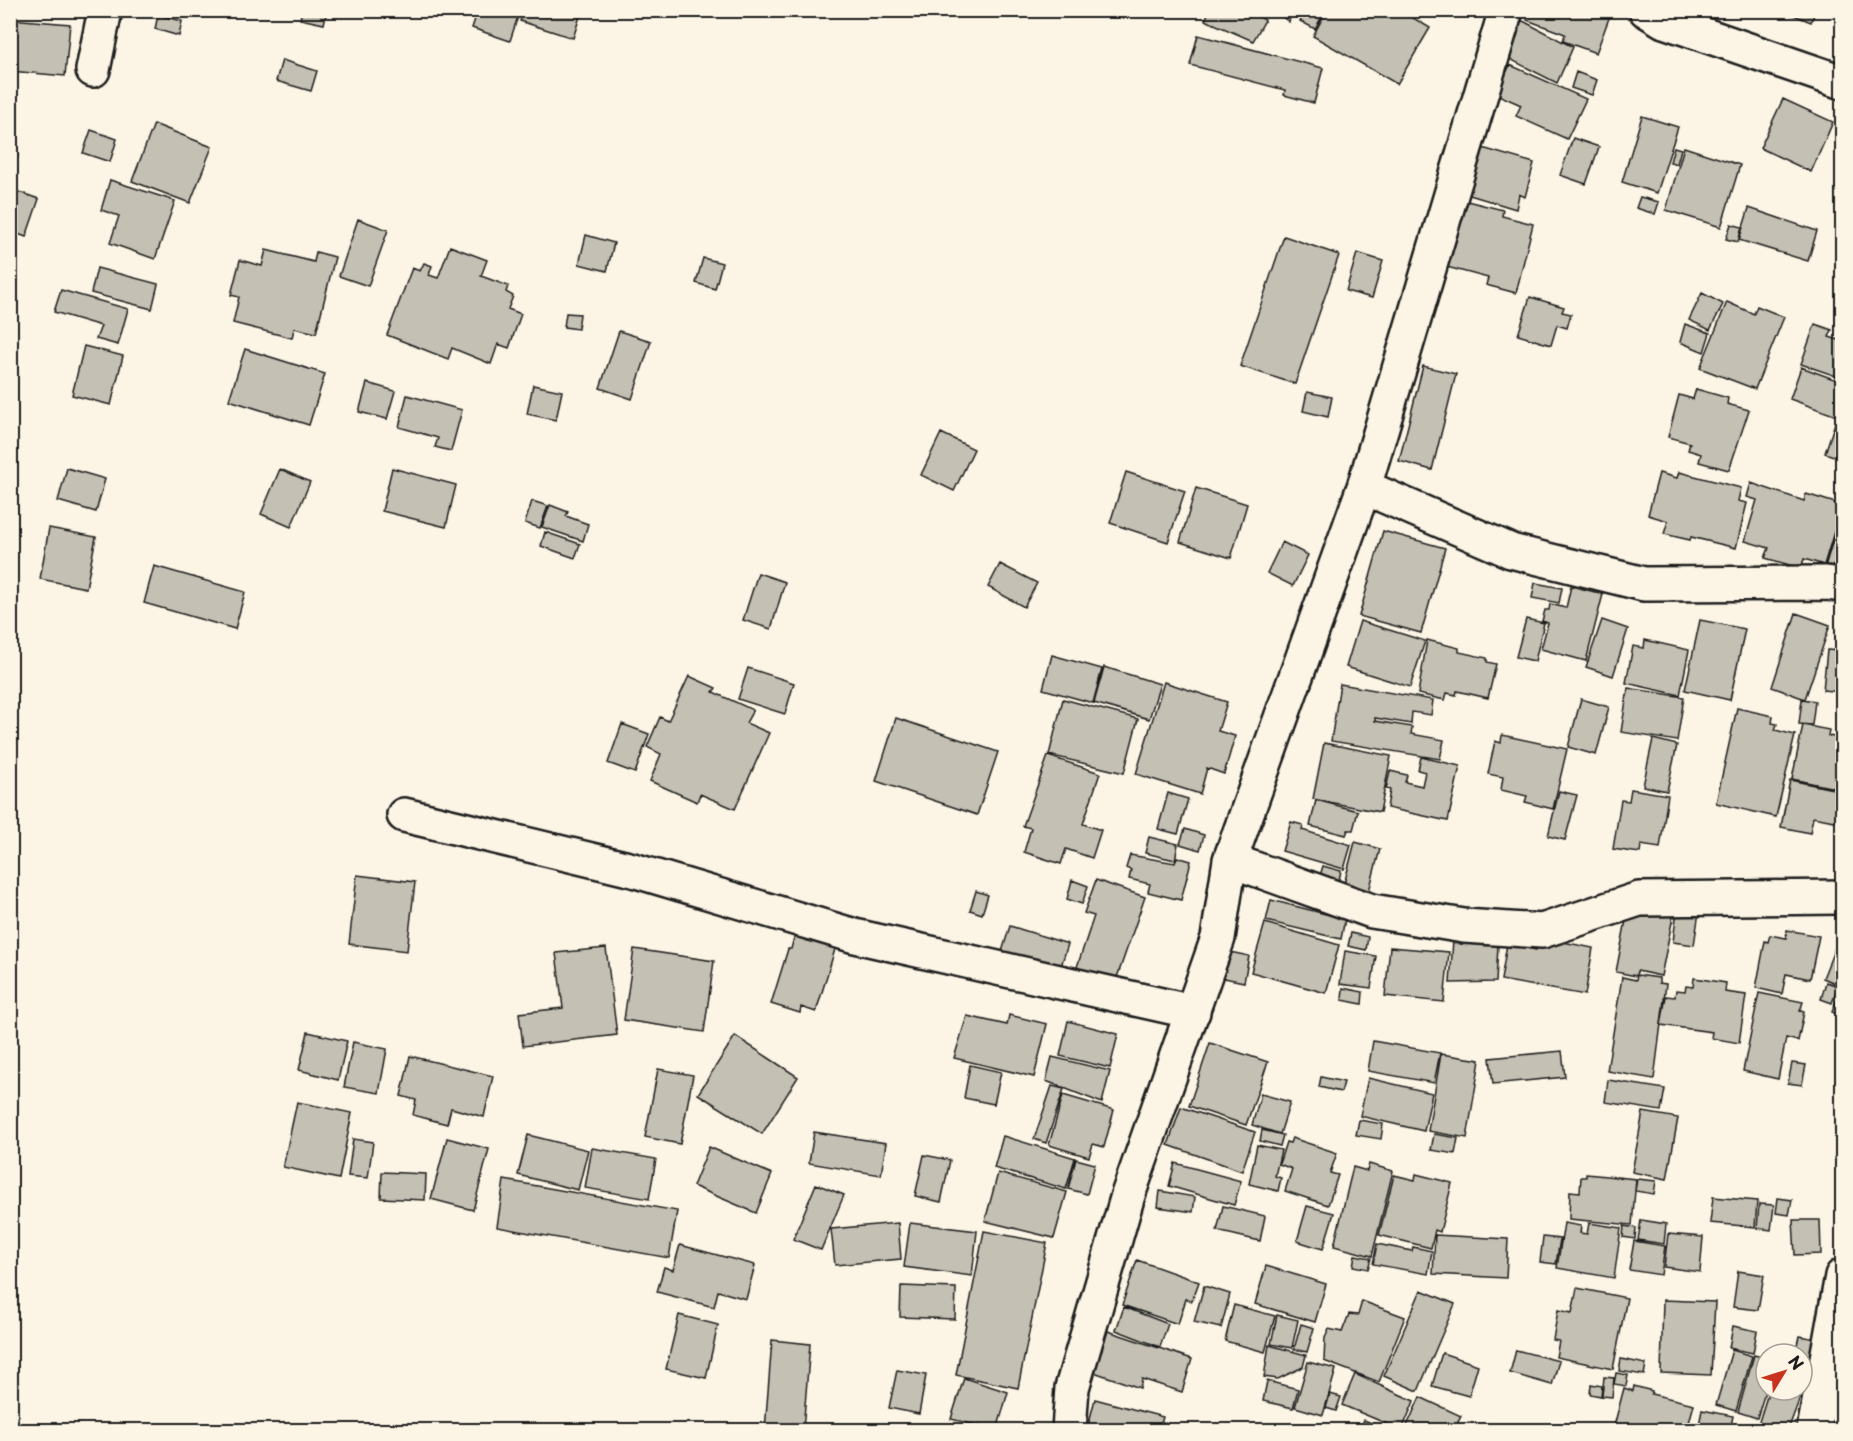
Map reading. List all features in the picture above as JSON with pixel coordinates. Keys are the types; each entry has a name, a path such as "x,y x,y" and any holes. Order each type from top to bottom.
{"street":[{"path":"93,70 105,10"},
{"path":"1069,1431 1072,1388 1128,1195 1218,938 1230,860 1364,487 1506,10"},
{"path":"1646,10 1664,21 1842,82"},
{"path":"1364,487 1510,551 1644,584 1826,583 1842,585"},
{"path":"404,815 633,870 855,936 1193,1012"},
{"path":"1230,860 1372,911 1464,926 1542,931 1639,899 1842,897"},
{"path":"1814,1431 1842,1276"}],"building":[{"path":"302,10 327,10 324,24 300,19"},
{"path":"478,10 520,10 510,41 472,28"},
{"path":"524,10 582,10 573,38 520,21"},
{"path":"1210,10 1246,10 1265,20 1253,41 1205,20"},
{"path":"1273,10 1292,10 1289,22"},
{"path":"1306,10 1322,16 1315,29 1300,21"},
{"path":"1327,10 1400,10 1430,28 1397,84 1313,36"},
{"path":"1530,10 1612,10 1596,53 1563,41 1565,34 1527,20"},
{"path":"1781,10 1816,10 1811,22"},
{"path":"158,15 182,21 179,36 155,29"},
{"path":"10,19 70,24 65,76 10,71"},
{"path":"1521,20 1573,47 1557,83 1504,56"},
{"path":"1198,35 1323,68 1314,103 1284,95 1285,90 1190,65"},
{"path":"282,60 317,71 311,91 276,81"},
{"path":"1510,65 1586,99 1567,139 1516,116 1521,105 1496,94"},
{"path":"1576,72 1597,80 1592,95 1571,88"},
{"path":"1783,99 1833,122 1811,172 1760,148"},
{"path":"1642,116 1678,127 1657,193 1622,182"},
{"path":"154,124 212,147 190,203 132,181"},
{"path":"91,130 117,139 110,162 83,153"},
{"path":"1573,138 1599,147 1586,184 1560,175"},
{"path":"1472,145 1534,163 1525,197 1519,194 1516,209 1463,193"},
{"path":"1674,147 1681,149 1677,164 1670,162"},
{"path":"1684,147 1740,165 1721,227 1666,210"},
{"path":"10,153 18,155 10,184"},
{"path":"110,180 175,201 155,259 110,243 119,216 101,210"},
{"path":"10,189 39,199 26,237 10,231"},
{"path":"1640,197 1659,202 1655,214 1636,208"},
{"path":"1467,201 1503,210 1502,216 1533,224 1516,293 1486,285 1488,278 1443,266 1459,203 1466,204"},
{"path":"1749,208 1817,231 1808,261 1739,240"},
{"path":"358,219 388,230 368,286 339,276"},
{"path":"1731,224 1742,227 1738,242 1726,239"},
{"path":"586,235 614,243 607,271 579,264"},
{"path":"1284,236 1339,255 1295,384 1240,366"},
{"path":"450,246 487,260 481,276 508,286 506,292 513,296 508,309 521,314 509,348 498,344 491,364 452,348 448,359 387,335 412,268 420,271 424,263 432,266 429,275 438,278"},
{"path":"266,250 314,262 316,252 335,257 316,333 294,328 292,338 233,323 239,297 231,295 240,260 262,266"},
{"path":"1357,253 1383,261 1372,298 1346,291"},
{"path":"703,258 722,263 715,289 696,283"},
{"path":"97,268 158,284 152,309 91,293"},
{"path":"61,290 128,309 118,345 96,339 101,326 54,312"},
{"path":"1702,293 1723,304 1710,330 1689,320"},
{"path":"1530,297 1564,307 1562,312 1571,314 1567,328 1557,325 1551,345 1518,335"},
{"path":"1727,302 1754,314 1757,306 1784,317 1755,389 1700,368"},
{"path":"566,313 580,314 578,329 564,327"},
{"path":"1685,324 1710,333 1704,352 1680,342"},
{"path":"1815,324 1832,330 1829,337 1842,341 1842,378 1801,364"},
{"path":"619,331 651,341 632,399 600,388"},
{"path":"84,346 123,356 111,405 72,395"},
{"path":"245,349 325,374 309,425 229,400"},
{"path":"1423,366 1456,374 1432,470 1399,461"},
{"path":"1801,367 1842,382 1842,418 1790,399"},
{"path":"367,383 395,391 387,419 359,412"},
{"path":"533,385 562,391 556,420 527,414"},
{"path":"1696,389 1728,398 1727,404 1749,410 1729,470 1699,462 1701,454 1688,450 1690,443 1668,437 1679,395 1693,399"},
{"path":"1307,392 1332,397 1328,417 1303,411"},
{"path":"407,395 462,410 451,451 435,447 438,438 399,427"},
{"path":"1835,423 1842,425 1842,459 1825,453"},
{"path":"941,433 974,449 954,491 921,475"},
{"path":"67,468 105,479 96,512 58,501"},
{"path":"392,468 456,485 446,527 382,511"},
{"path":"280,469 310,482 291,527 261,514"},
{"path":"1126,472 1185,491 1168,542 1110,523"},
{"path":"1679,472 1741,488 1738,501 1747,503 1736,548 1691,537 1690,540 1664,534 1668,521 1648,515 1659,473 1677,478"},
{"path":"1751,483 1804,501 1806,494 1842,505 1824,565 1804,559 1801,568 1765,558 1769,548 1745,541 1757,500 1747,497"},
{"path":"1196,488 1247,504 1231,558 1180,542"},
{"path":"532,501 548,506 540,528 525,523"},
{"path":"550,505 568,512 566,516 588,524 583,541 542,527"},
{"path":"1842,510 1842,576 1824,570"},
{"path":"49,528 96,537 86,588 40,579"},
{"path":"1383,531 1445,548 1421,633 1359,616"},
{"path":"545,532 580,544 575,558 541,546"},
{"path":"1282,542 1308,555 1293,586 1267,573"},
{"path":"1000,564 1037,583 1024,607 988,587"},
{"path":"154,566 245,592 235,629 144,603"},
{"path":"758,573 785,582 771,629 743,620"},
{"path":"1535,583 1562,588 1559,603 1532,598"},
{"path":"1571,586 1603,594 1586,661 1541,649 1548,623 1542,621 1545,610 1549,610 1550,604 1566,608"},
{"path":"1796,613 1830,625 1805,699 1772,687"},
{"path":"1526,619 1544,623 1535,661 1516,657"},
{"path":"1602,620 1628,629 1613,676 1586,667"},
{"path":"1700,620 1745,629 1730,700 1685,690"},
{"path":"1360,621 1425,641 1410,687 1346,667"},
{"path":"1427,640 1459,648 1459,652 1487,658 1487,662 1496,664 1488,698 1457,691 1456,695 1447,693 1445,700 1418,694"},
{"path":"1645,640 1689,650 1680,695 1626,683 1633,646 1644,648"},
{"path":"1827,650 1842,651 1842,692 1823,690"},
{"path":"1052,655 1102,669 1093,703 1043,689"},
{"path":"1104,667 1160,684 1149,719 1094,703"},
{"path":"748,668 794,683 785,714 738,699"},
{"path":"689,676 716,688 713,692 753,710 746,723 769,733 735,809 700,794 697,802 650,781 661,754 647,747 660,717 668,721"},
{"path":"1164,682 1227,702 1218,731 1235,736 1224,774 1207,768 1200,794 1136,774"},
{"path":"1340,684 1433,700 1431,715 1412,712 1411,724 1375,718 1375,721 1412,727 1411,734 1444,740 1440,759 1331,741"},
{"path":"1628,688 1684,697 1677,741 1621,732"},
{"path":"1063,699 1138,719 1124,773 1049,755"},
{"path":"1581,699 1609,707 1596,755 1568,747"},
{"path":"1802,699 1815,701 1812,725 1799,724"},
{"path":"1737,708 1773,716 1772,723 1777,724 1775,730 1795,735 1776,817 1716,803"},
{"path":"896,718 998,752 977,815 876,781"},
{"path":"622,724 649,734 635,773 608,763"},
{"path":"1803,725 1829,730 1828,736 1842,738 1842,784 1835,783 1835,788 1792,779"},
{"path":"1502,735 1567,749 1553,809 1525,802 1527,796 1501,790 1503,777 1488,774 1495,741 1501,743"},
{"path":"1653,739 1677,745 1667,791 1643,786"},
{"path":"1324,743 1391,756 1380,812 1313,799"},
{"path":"1048,756 1100,773 1083,824 1101,830 1092,858 1066,849 1061,864 1024,852 1031,828 1023,826"},
{"path":"1421,757 1460,766 1448,821 1387,808 1390,790 1386,789 1390,771 1407,775 1405,782 1422,786 1425,772 1418,770"},
{"path":"1790,780 1838,790 1839,786 1842,787 1840,822 1813,817 1810,833 1781,827"},
{"path":"1631,789 1668,795 1660,848 1641,845 1640,853 1613,849 1621,800 1629,801"},
{"path":"1559,791 1577,795 1565,840 1548,836"},
{"path":"1168,793 1188,799 1178,834 1158,829"},
{"path":"1316,800 1358,811 1353,830 1348,830 1346,835 1310,826"},
{"path":"1291,822 1303,825 1302,830 1351,845 1344,869 1282,851"},
{"path":"1185,829 1204,835 1200,850 1180,844"},
{"path":"1149,837 1178,844 1175,860 1145,853"},
{"path":"1355,842 1380,849 1369,891 1344,884"},
{"path":"1130,855 1175,863 1177,857 1191,861 1181,900 1148,892 1150,884 1129,879 1131,870 1126,868"},
{"path":"1323,866 1341,871 1338,884 1319,879"},
{"path":"357,875 415,882 407,951 349,944"},
{"path":"1072,880 1088,886 1082,904 1067,899"},
{"path":"1096,880 1145,897 1114,986 1075,973 1094,916 1084,913"},
{"path":"976,891 988,895 982,914 970,910"},
{"path":"1271,900 1345,919 1341,939 1266,921"},
{"path":"1677,909 1699,912 1694,945 1673,942"},
{"path":"1628,910 1674,912 1661,976 1637,971 1636,976 1616,972"},
{"path":"1265,923 1339,945 1326,993 1251,972"},
{"path":"1010,926 1068,944 1059,972 1001,955"},
{"path":"1787,930 1819,936 1810,979 1786,974 1782,994 1756,988 1765,941 1768,942 1770,935 1786,938"},
{"path":"1842,930 1842,986 1823,978"},
{"path":"1351,933 1368,937 1366,950 1348,946"},
{"path":"795,934 836,946 816,1012 801,1007 800,1013 771,1004"},
{"path":"1538,937 1593,948 1585,995 1501,980 1507,944 1536,950"},
{"path":"1453,940 1498,945 1496,982 1450,983"},
{"path":"1390,947 1449,952 1444,1002 1385,996"},
{"path":"606,948 617,1035 523,1046 519,1013 563,1008 556,953"},
{"path":"634,949 714,961 704,1032 624,1020"},
{"path":"1345,951 1376,956 1371,988 1340,984"},
{"path":"1230,952 1249,956 1244,982 1224,978"},
{"path":"1637,975 1659,978 1659,983 1666,984 1654,1079 1607,1071 1622,977 1636,980"},
{"path":"1694,978 1726,983 1725,992 1746,995 1739,1043 1711,1038 1712,1032 1661,1025 1666,996 1675,997 1676,990 1685,991 1686,986 1693,987"},
{"path":"1826,982 1838,986 1832,1003 1821,999"},
{"path":"1343,988 1363,992 1362,1004 1342,1000"},
{"path":"1842,991 1842,1017 1832,1012"},
{"path":"1759,993 1803,1002 1800,1011 1804,1012 1798,1041 1786,1038 1778,1079 1743,1071"},
{"path":"1009,1015 1047,1024 1034,1077 954,1058 967,1016 1007,1025"},
{"path":"1068,1021 1118,1034 1110,1068 1060,1056"},
{"path":"308,1032 347,1041 338,1080 299,1070"},
{"path":"735,1036 798,1077 762,1134 698,1094"},
{"path":"1373,1041 1440,1053 1434,1083 1368,1071"},
{"path":"353,1042 387,1049 379,1093 344,1087"},
{"path":"1210,1043 1268,1062 1246,1125 1189,1106"},
{"path":"1562,1051 1565,1077 1493,1084 1490,1058"},
{"path":"1441,1054 1480,1060 1467,1138 1428,1131"},
{"path":"410,1056 493,1076 484,1117 451,1108 447,1124 413,1115 416,1100 401,1096"},
{"path":"1052,1057 1110,1071 1102,1103 1046,1081"},
{"path":"1792,1063 1806,1065 1802,1085 1788,1083"},
{"path":"970,1065 1001,1072 994,1104 964,1098"},
{"path":"658,1069 693,1075 680,1144 645,1137"},
{"path":"1321,1077 1344,1082 1341,1092 1319,1087"},
{"path":"1368,1078 1432,1093 1424,1131 1360,1116"},
{"path":"1608,1080 1665,1089 1661,1111 1605,1102"},
{"path":"1052,1086 1064,1089 1046,1143 1034,1139"},
{"path":"1261,1094 1290,1102 1280,1134 1252,1125"},
{"path":"1063,1095 1114,1110 1104,1147 1093,1144 1089,1157 1049,1145"},
{"path":"297,1102 352,1113 339,1179 283,1167"},
{"path":"1181,1107 1255,1132 1242,1171 1168,1145"},
{"path":"1643,1112 1678,1118 1667,1179 1632,1172"},
{"path":"1359,1120 1383,1124 1381,1139 1356,1135"},
{"path":"1262,1130 1283,1135 1280,1146 1260,1141"},
{"path":"814,1132 886,1143 881,1175 809,1163"},
{"path":"1434,1134 1458,1138 1455,1154 1431,1150"},
{"path":"528,1135 588,1150 578,1190 518,1175"},
{"path":"1003,1136 1075,1158 1066,1189 994,1168"},
{"path":"447,1138 489,1149 473,1210 431,1199"},
{"path":"1292,1138 1337,1153 1330,1173 1338,1175 1328,1205 1285,1191 1292,1169 1279,1164 1286,1142 1290,1143"},
{"path":"353,1139 373,1142 368,1178 348,1176"},
{"path":"1257,1145 1281,1150 1275,1176 1281,1178 1278,1191 1249,1184"},
{"path":"709,1147 772,1174 756,1213 693,1186"},
{"path":"592,1148 656,1159 649,1199 585,1188"},
{"path":"924,1155 950,1160 941,1202 915,1196"},
{"path":"1076,1159 1095,1164 1087,1194 1068,1189"},
{"path":"1175,1163 1241,1181 1234,1205 1169,1186"},
{"path":"1369,1164 1393,1171 1372,1256 1334,1246 1353,1167 1367,1171"},
{"path":"382,1172 426,1174 425,1200 381,1198"},
{"path":"998,1173 1067,1192 1054,1238 985,1221"},
{"path":"1416,1174 1452,1183 1440,1232 1435,1230 1431,1248 1379,1235 1394,1175 1415,1180"},
{"path":"1586,1174 1636,1179 1632,1225 1569,1219 1570,1191 1580,1192 1581,1177 1586,1177"},
{"path":"1637,1179 1656,1181 1654,1194 1635,1191"},
{"path":"504,1180 677,1211 669,1258 497,1227"},
{"path":"816,1184 844,1195 821,1250 793,1239"},
{"path":"1160,1191 1195,1197 1193,1212 1158,1207"},
{"path":"1713,1197 1757,1201 1755,1227 1710,1223"},
{"path":"1778,1198 1792,1200 1789,1215 1776,1213"},
{"path":"1759,1204 1774,1205 1771,1230 1757,1228"},
{"path":"1223,1206 1265,1216 1260,1241 1217,1231"},
{"path":"1307,1206 1334,1213 1323,1249 1297,1241"},
{"path":"1641,1220 1666,1224 1664,1244 1638,1240"},
{"path":"1793,1220 1820,1220 1821,1254 1795,1255"},
{"path":"898,1223 901,1259 835,1265 831,1229"},
{"path":"910,1223 977,1231 972,1276 904,1267"},
{"path":"1564,1223 1581,1226 1580,1233 1587,1234 1589,1223 1621,1228 1614,1278 1557,1268"},
{"path":"1624,1226 1636,1228 1635,1239 1623,1237"},
{"path":"984,1231 1047,1243 1018,1388 956,1375"},
{"path":"1668,1234 1703,1237 1700,1272 1664,1267"},
{"path":"1435,1235 1508,1239 1506,1278 1433,1274"},
{"path":"1543,1237 1560,1239 1556,1264 1540,1262"},
{"path":"1634,1241 1665,1246 1661,1275 1629,1270"},
{"path":"1377,1244 1412,1251 1413,1247 1432,1251 1428,1274 1373,1264"},
{"path":"680,1245 755,1265 746,1299 718,1291 714,1307 657,1292 664,1267 673,1270"},
{"path":"1355,1255 1371,1258 1368,1269 1353,1266"},
{"path":"1137,1260 1199,1282 1192,1301 1186,1299 1178,1324 1122,1305"},
{"path":"1266,1266 1326,1284 1315,1322 1255,1304"},
{"path":"1738,1271 1764,1275 1758,1310 1733,1307"},
{"path":"901,1286 956,1288 955,1319 900,1317"},
{"path":"1204,1286 1230,1294 1221,1328 1194,1322"},
{"path":"1577,1288 1627,1298 1613,1369 1556,1357 1559,1341 1553,1340 1558,1310 1572,1313"},
{"path":"1421,1290 1455,1304 1418,1391 1384,1376"},
{"path":"1663,1300 1715,1302 1711,1375 1661,1373"},
{"path":"1362,1301 1405,1317 1379,1382 1324,1361 1325,1338 1329,1329 1342,1332 1349,1314 1358,1315"},
{"path":"1234,1305 1275,1316 1265,1352 1225,1341"},
{"path":"1124,1307 1168,1324 1160,1347 1116,1330"},
{"path":"679,1315 718,1325 706,1378 666,1369"},
{"path":"1277,1315 1298,1320 1292,1348 1271,1344"},
{"path":"1301,1324 1314,1328 1307,1352 1294,1349"},
{"path":"1733,1326 1757,1331 1753,1353 1729,1348"},
{"path":"1108,1331 1192,1359 1182,1392 1142,1379 1140,1388 1094,1372"},
{"path":"1799,1336 1822,1340 1818,1361 1814,1360 1814,1342 1798,1342"},
{"path":"772,1340 810,1344 803,1430 765,1430"},
{"path":"1269,1345 1306,1355 1303,1367 1278,1379 1264,1377"},
{"path":"1516,1350 1559,1361 1552,1385 1510,1373"},
{"path":"1732,1350 1752,1356 1736,1411 1716,1405"},
{"path":"1442,1353 1478,1365 1469,1396 1432,1386"},
{"path":"1754,1355 1754,1402 1762,1402 1757,1418 1738,1412"},
{"path":"1621,1359 1646,1364 1644,1375 1619,1371"},
{"path":"1308,1362 1336,1369 1323,1415 1295,1407"},
{"path":"897,1370 926,1375 919,1414 889,1408"},
{"path":"1616,1373 1628,1375 1626,1386 1614,1384"},
{"path":"1355,1374 1414,1401 1402,1430 1342,1405"},
{"path":"1604,1377 1614,1378 1612,1397 1602,1396"},
{"path":"964,1378 1008,1392 997,1430 951,1419"},
{"path":"1267,1381 1298,1389 1293,1408 1263,1401"},
{"path":"1591,1384 1602,1386 1601,1396 1590,1394"},
{"path":"1634,1386 1652,1391 1651,1394 1694,1404 1687,1430 1613,1430 1624,1388 1633,1391"},
{"path":"1330,1394 1341,1397 1336,1411 1326,1408"},
{"path":"1420,1397 1461,1416 1454,1430 1406,1428"},
{"path":"1095,1399 1163,1417 1159,1430 1087,1430"},
{"path":"1765,1402 1798,1402 1788,1430 1757,1428"},
{"path":"1702,1410 1733,1416 1730,1430 1698,1430"},
{"path":"1364,1420 1389,1430 1359,1430"},
{"path":"840,1425 841,1430 809,1430 809,1429"}]}
